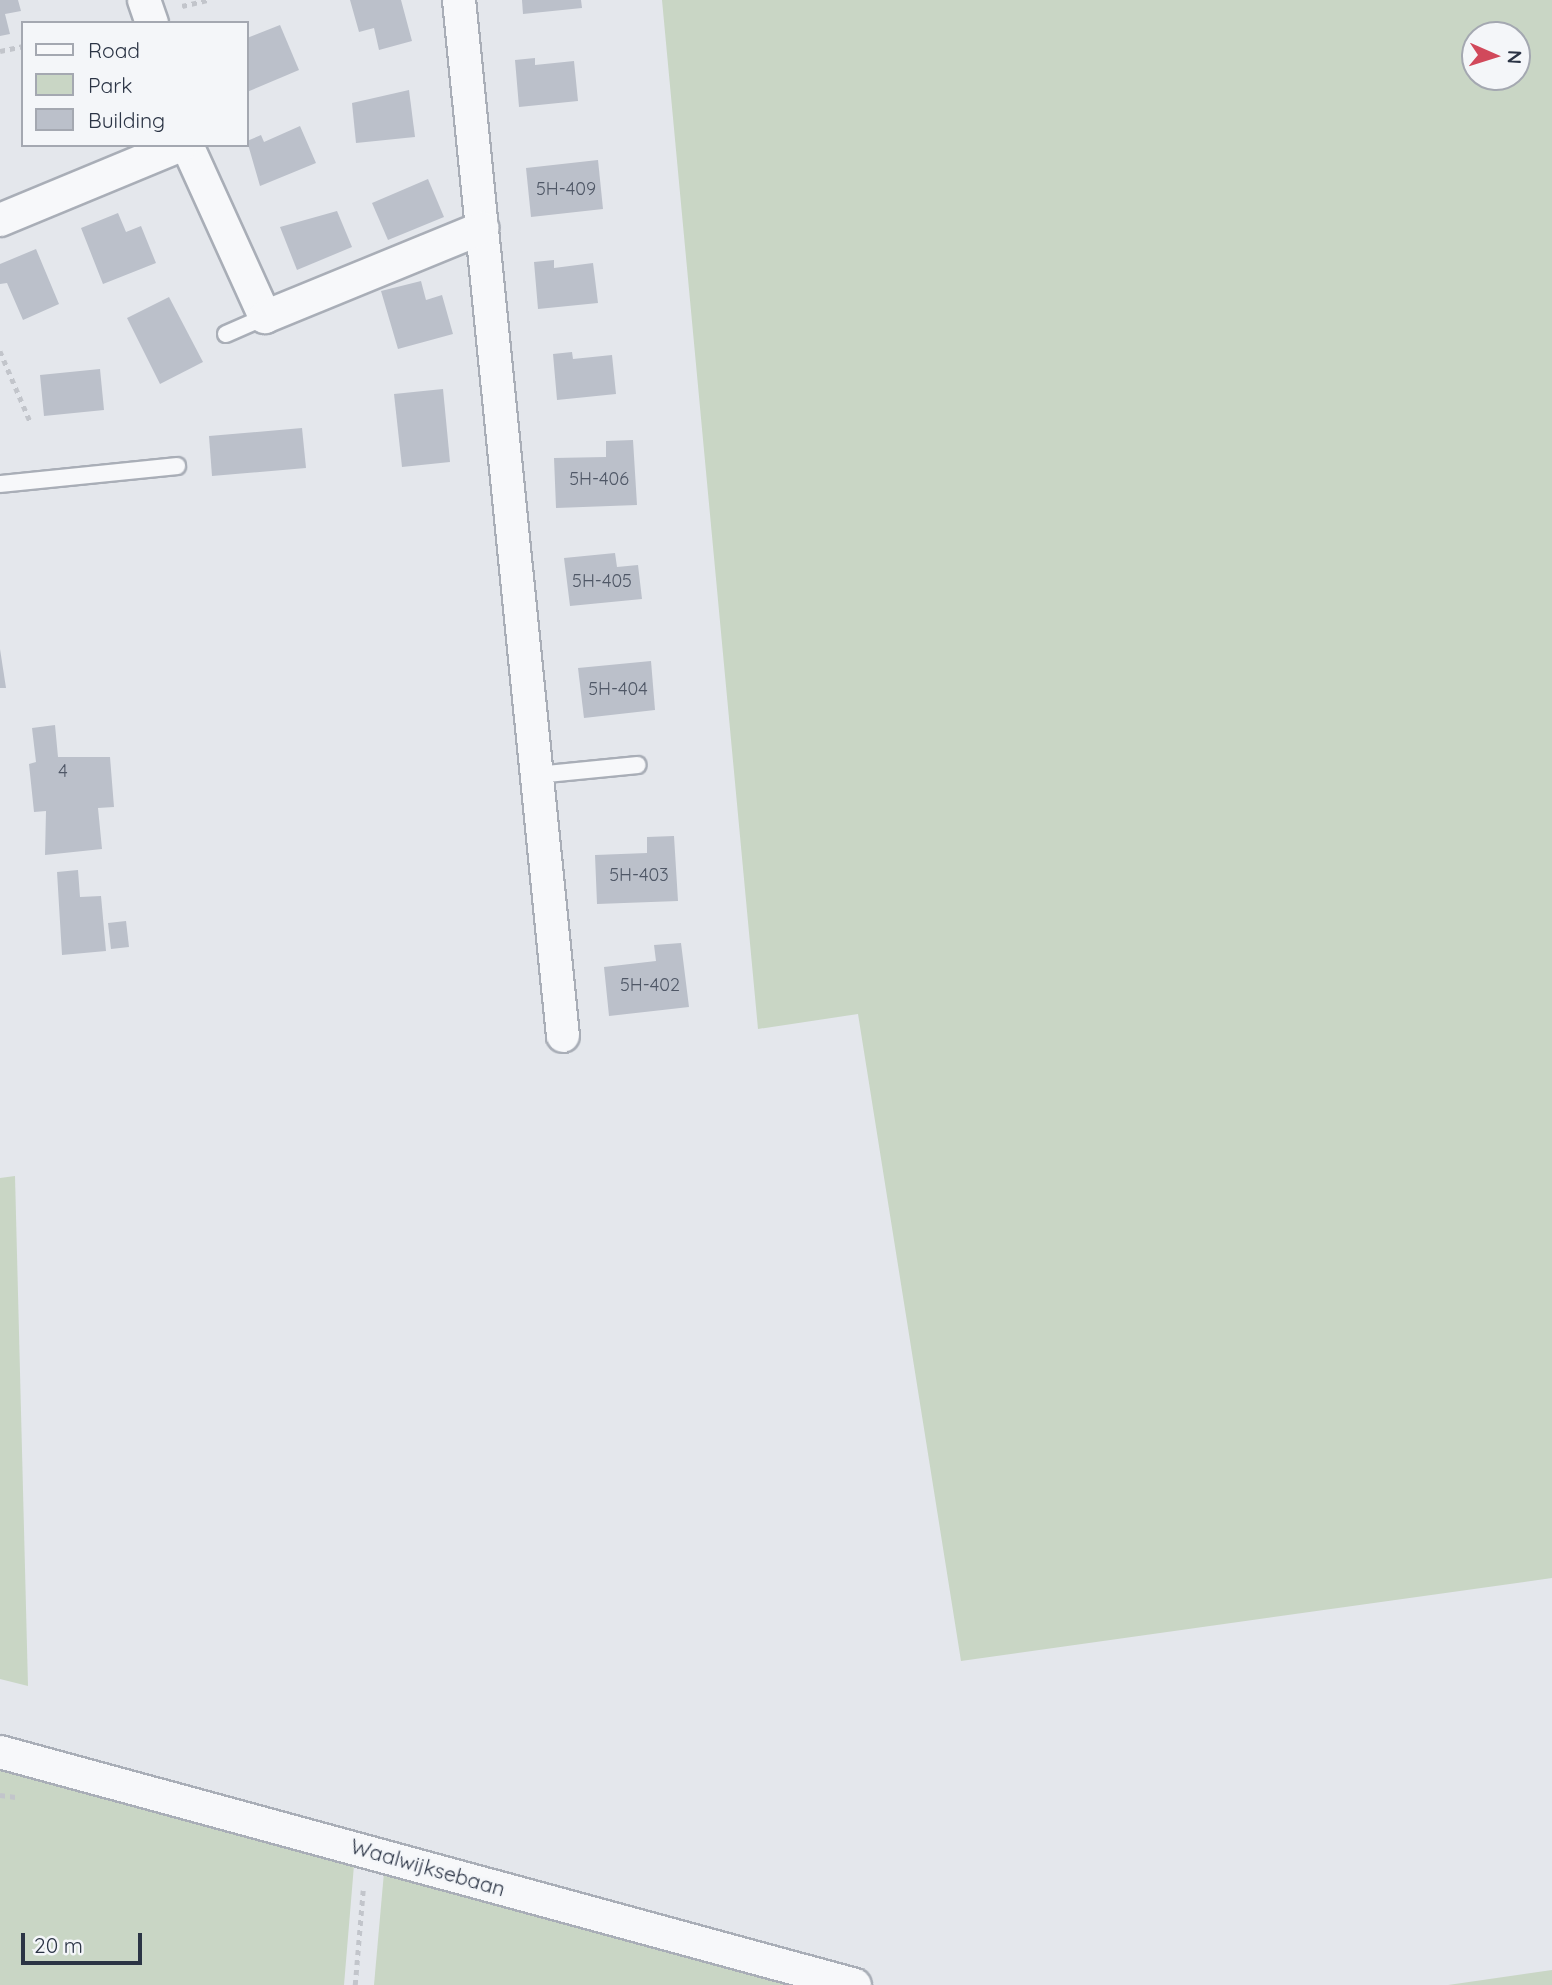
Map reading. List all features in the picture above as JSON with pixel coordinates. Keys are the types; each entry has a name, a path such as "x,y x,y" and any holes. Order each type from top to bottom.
{"street":[{"path":"144,0 151,21"},
{"path":"459,0 563,1037"},
{"path":"0,220 176,147"},
{"path":"188,147 265,317 482,228"},
{"name":"Waalwijksebaan","path":"0,1752 855,1985"}],"lane":[{"path":"226,334 265,317"},
{"path":"0,484 177,466"},
{"path":"537,775 638,765"}],"path":[{"path":"0,51 21,46"},
{"path":"0,351 30,421"},
{"path":"355,1985 363,1890"}],"green space":[{"path":"662,0 1552,0 1552,1578 961,1661 858,1014 758,1029"},
{"path":"15,1176 28,1686 0,1679 0,1178"},
{"path":"0,1756 355,1853 344,1985 0,1985"},
{"path":"385,1861 840,1985 374,1985"},
{"path":"1552,1970 1552,1985 1448,1985"}],"building":[{"path":"0,0 18,0 21,11 5,14 10,34 0,36"},
{"path":"350,0 401,0 412,41 379,50 374,28 359,32"},
{"path":"522,0 581,0 582,8 523,14"},
{"path":"280,25 299,70 248,92 248,38"},
{"path":"535,58 535,65 574,61 578,101 519,107 515,60"},
{"path":"409,90 415,137 356,143 352,103"},
{"path":"300,126 316,163 260,186 248,141 261,135 264,142"},
{"path":"598,160 603,209 531,217 526,168"},
{"path":"428,179 444,217 388,240 372,203"},
{"path":"337,211 352,247 297,270 280,227"},
{"path":"118,213 126,232 141,226 156,263 103,284 81,228"},
{"path":"36,249 59,304 23,320 7,283 0,284 0,264"},
{"path":"554,260 554,268 593,263 598,303 538,309 534,262"},
{"path":"421,281 426,300 442,295 453,334 398,349 381,291"},
{"path":"169,297 203,362 160,384 127,318"},
{"path":"572,352 573,359 612,355 616,394 557,400 553,354"},
{"path":"100,369 104,410 44,416 40,375"},
{"path":"443,389 450,462 402,467 394,394"},
{"path":"302,428 306,468 212,476 209,436"},
{"path":"633,440 637,505 556,508 554,458 606,457 606,441"},
{"path":"615,553 617,567 638,565 642,599 570,606 564,558"},
{"path":"0,649 6,688 0,688"},
{"path":"651,661 655,710 584,718 578,668"},
{"path":"55,725 58,757 110,757 114,807 98,808 102,849 45,855 46,811 34,812 29,764 36,762 32,728"},
{"path":"674,836 678,901 597,904 595,855 647,853 647,837"},
{"path":"78,870 80,897 101,896 106,951 62,955 57,872"},
{"path":"126,921 129,947 111,949 108,923"},
{"path":"681,943 689,1007 609,1016 604,967 656,961 654,945"}]}
